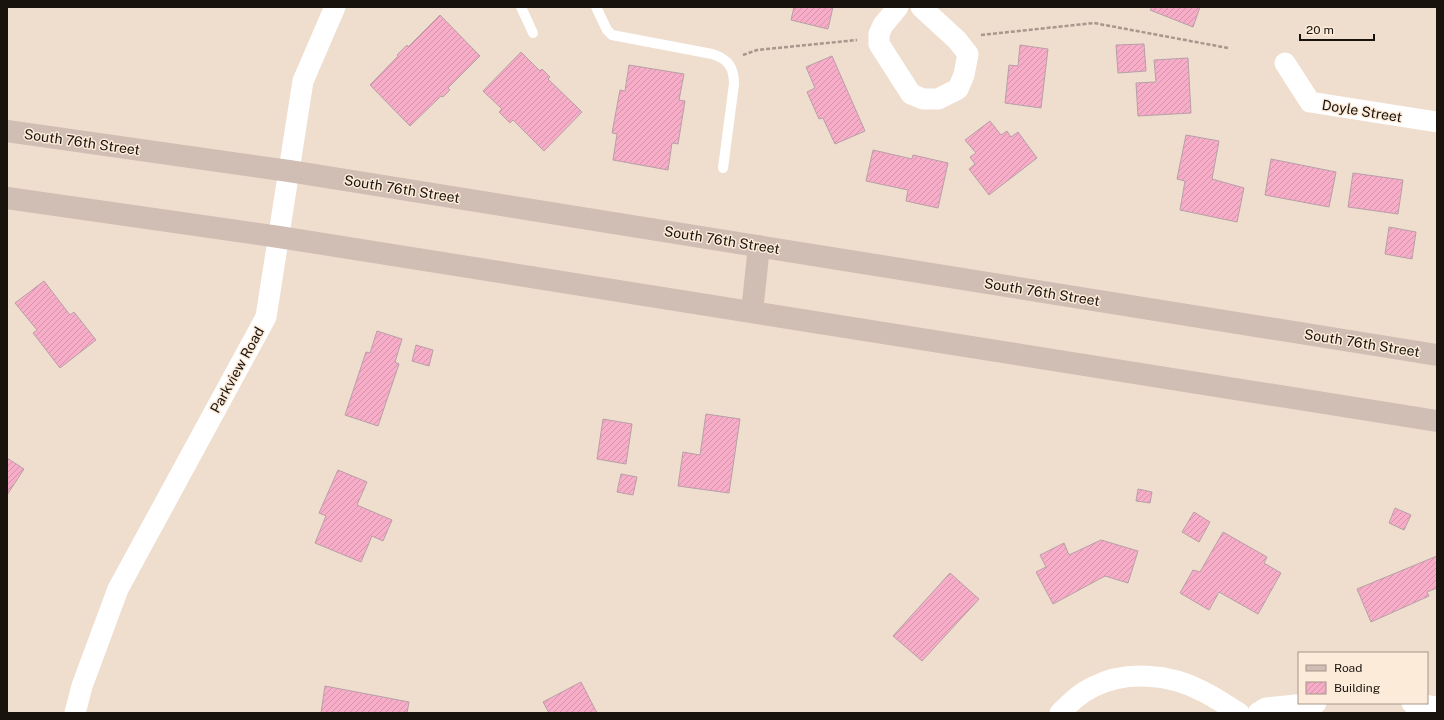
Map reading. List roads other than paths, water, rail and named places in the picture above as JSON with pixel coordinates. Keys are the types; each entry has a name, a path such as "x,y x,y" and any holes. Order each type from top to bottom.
{"main road":[{"name":"South 76th Street","path":"7,131 289,171 1437,355"},
{"path":"7,198 279,237 1437,420"},
{"path":"752,312 759,246"}],"street":[{"name":"Parkview Road","path":"75,713 82,686 118,589 266,317 303,81 335,7"},
{"path":"898,7 883,25 879,38 879,44 911,94 923,100 938,99 958,89 964,75 968,54 957,40 921,7"},
{"name":"Doyle Street","path":"1285,63 1310,102 1437,122"},
{"path":"1060,713 1074,699 1093,687 1114,679 1134,676 1158,677 1201,690 1239,713"},
{"path":"1258,713 1266,708 1306,704"},
{"path":"1418,704 1437,707"}],"lane":[{"path":"521,7 533,33"},
{"path":"596,7 607,30 612,35 712,54 722,57 730,64 734,72 734,84 723,168"}]}
